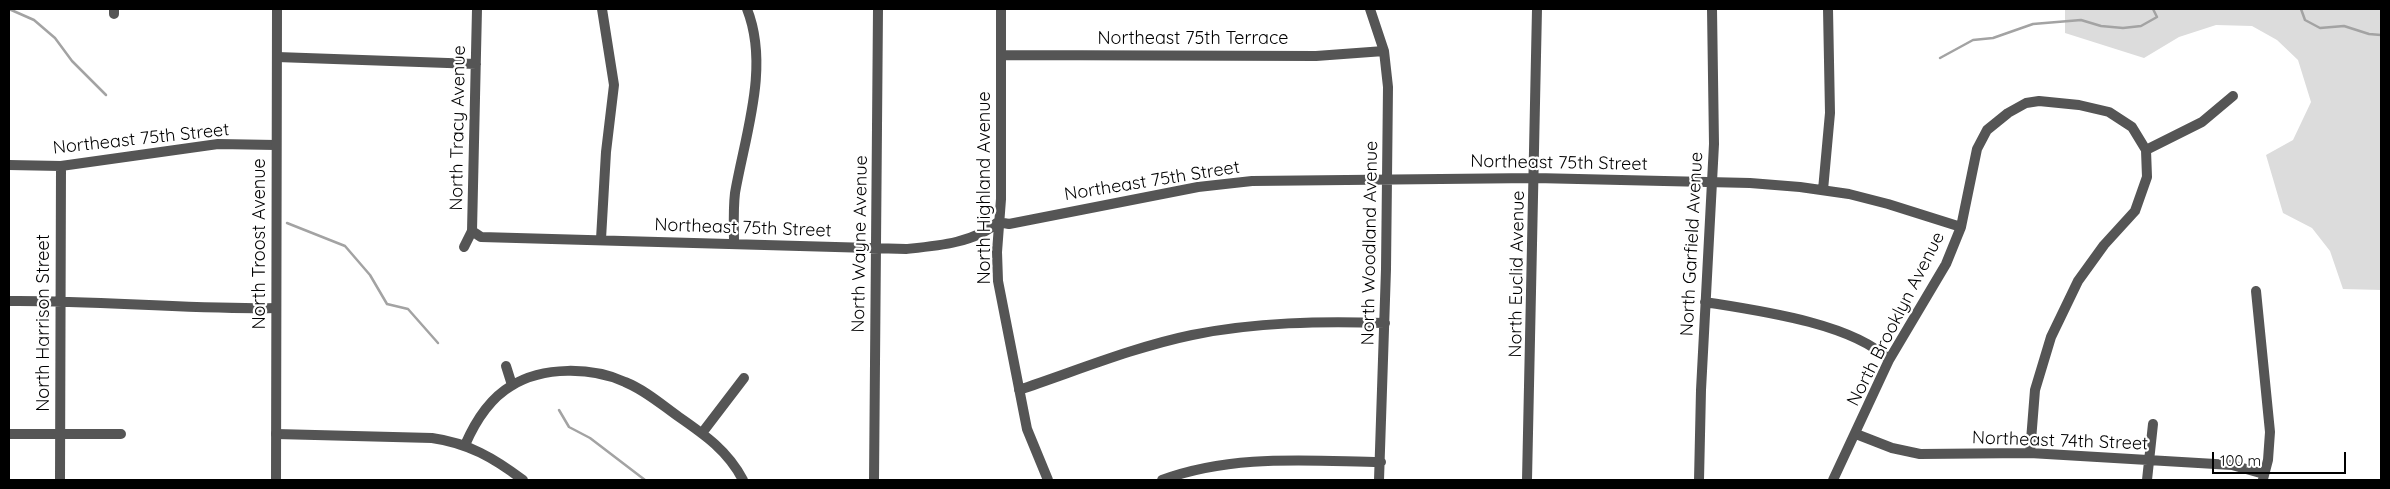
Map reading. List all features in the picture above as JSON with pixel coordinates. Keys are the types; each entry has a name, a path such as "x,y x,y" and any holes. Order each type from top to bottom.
{"street":[{"name":"North Troost Avenue","path":"276,480 277,9"},
{"name":"North Tracy Avenue","path":"464,247 472,231 477,9"},
{"path":"601,239 606,152 614,85 613,67 602,9"},
{"path":"734,243 735,194 752,106 755,76 754,32 747,9"},
{"name":"North Wayne Avenue","path":"874,480 878,9"},
{"name":"North Highland Avenue","path":"1001,9 1001,199 998,222 998,281 1028,429 1048,480"},
{"name":"North Woodland Avenue","path":"1370,9 1384,51 1388,86 1385,323 1381,462 1378,480"},
{"name":"North Euclid Avenue","path":"1527,480 1535,178 1537,9"},
{"name":"North Garfield Avenue","path":"1699,480 1705,302 1714,144 1712,9"},
{"path":"1823,190 1830,112 1828,9"},
{"name":"Northeast 75th Terrace","path":"1002,56 1316,56 1384,51"},
{"path":"277,57 476,64"},
{"path":"2030,453 2035,390 2051,337 2078,281 2104,244 2135,211 2147,176 2146,150 2202,122 2233,96"},
{"name":"North Brooklyn Avenue","path":"1833,480 1889,360 1946,264 1961,227 1977,149 1987,130 2008,113 2026,104 2039,101 2079,105 2110,112 2125,121 2137,134 2146,150"},
{"name":"Northeast 75th Street","path":"9,165 61,166 218,144 276,145"},
{"name":"North Harrison Street","path":"60,480 61,166"},
{"name":"Northeast 75th Street","path":"472,231 481,237 734,243 876,249 927,247 968,238 990,230 998,222 1009,224 1230,183 1535,178 1712,182 1823,190 1888,204 1961,227"},
{"path":"2256,291 2270,432 2270,446 2264,477"},
{"path":"9,301 60,300 206,309 276,308"},
{"path":"1705,302 1758,311 1822,326 1859,341 1889,360"},
{"path":"1019,390 1161,342 1221,330 1298,323 1385,323"},
{"path":"506,366 512,385"},
{"path":"465,445 484,412 512,385 555,372 584,372 612,377 637,388 702,433 724,452 743,480"},
{"path":"702,433 744,378"},
{"path":"2147,480 2153,424"},
{"path":"9,434 121,434"},
{"path":"276,434 432,438 465,445 493,458 523,480"},
{"name":"Northeast 74th Street","path":"1856,434 1892,448 1920,454 2030,453 2232,465 2264,477"},
{"path":"1162,480 1198,469 1248,461 1381,462"}],"shaded area":[{"path":"2065,9 2381,9 2381,290 2343,289 2330,251 2312,228 2283,213 2266,155 2293,140 2311,102 2298,60 2277,40 2252,26 2216,25 2179,37 2144,58 2065,33"}],"waterway":[{"path":"9,9 34,20 55,38 72,61 106,95"},
{"path":"1940,58 1973,40 1993,38 2033,24 2081,20 2101,26 2123,28 2141,26 2157,17 2153,9"},
{"path":"2301,9 2305,20 2320,28 2344,26 2369,34 2381,35"},
{"path":"287,223 345,246 370,275 387,304 408,309 438,343"},
{"path":"559,410 569,427 590,438 645,480"}]}
